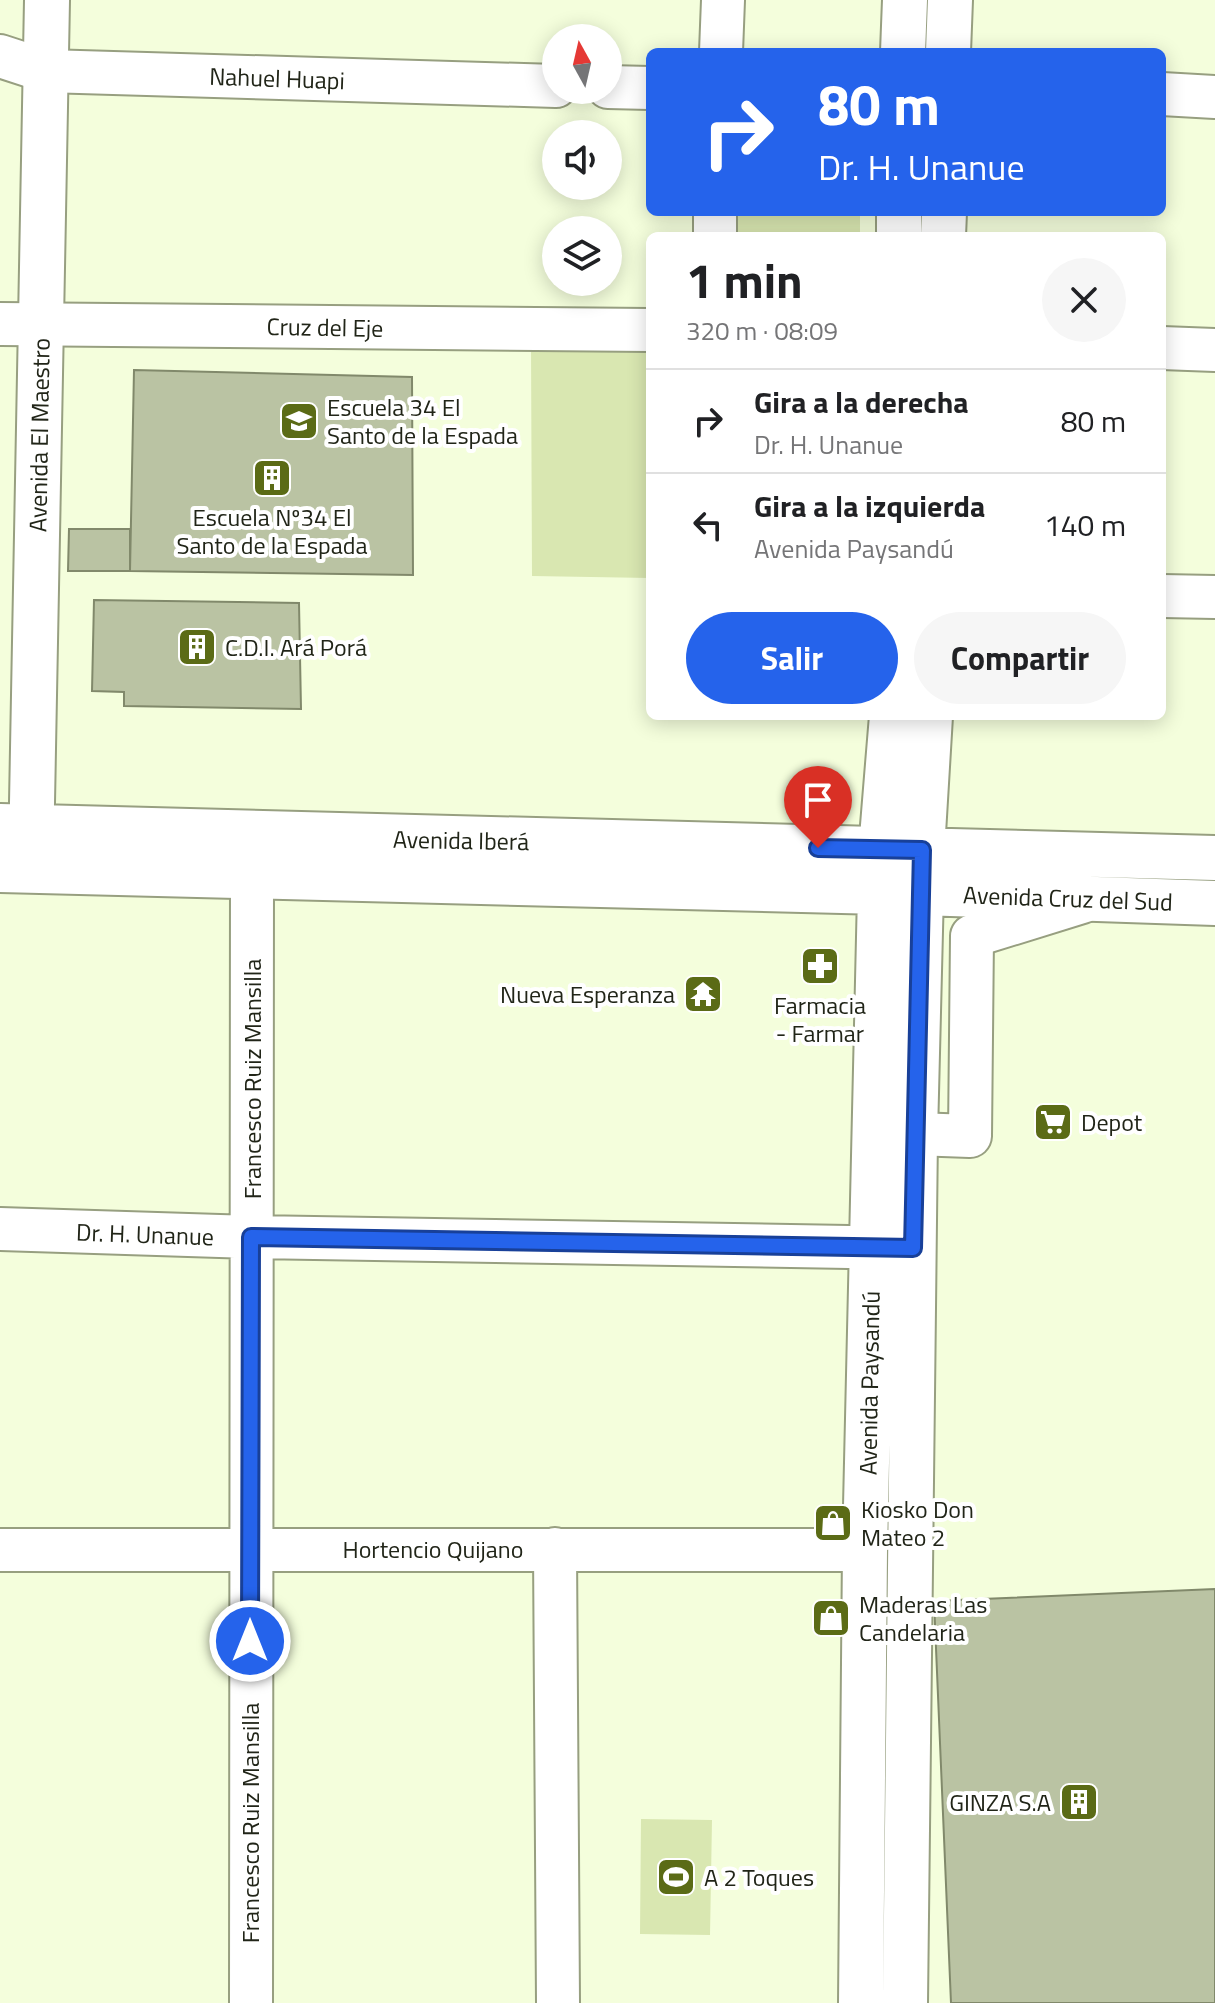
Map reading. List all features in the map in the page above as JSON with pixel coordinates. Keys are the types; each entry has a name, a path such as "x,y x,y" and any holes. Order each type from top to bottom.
{"main road":[{"name":"Avenida El Maestro","path":"16,870 21,324 46,71 47,0"},
{"path":"903,48 905,0"},
{"path":"948,48 950,0"},
{"name":"Avenida Paysandú","path":"861,2003 865,1550 893,1247 915,1134 892,720"},
{"name":"Avenida Paysandú","path":"905,2003 893,1247 901,871 929,720"},
{"name":"Avenida Iberá","path":"15,826 439,840 901,871"},
{"name":"Avenida Cruz del Sud","path":"901,871 1215,858"},
{"name":"Avenida Iberá","path":"16,870 252,875 901,871"},
{"name":"Avenida Cruz del Sud","path":"901,871 1089,900 1215,903"}],"street":[{"path":"721,48 723,0"},
{"name":"Nahuel Huapi","path":"0,56 46,71 542,86"},
{"path":"622,87 646,88"},
{"path":"1166,94 1215,97"},
{"name":"Cruz del Eje","path":"21,324 646,330"},
{"path":"1166,348 1215,350"},
{"path":"1166,596 1215,597"},
{"name":"Francesco Ruiz Mansilla","path":"251,2003 252,875"},
{"path":"915,1134 970,1136 972,936 1089,900"},
{"name":"Dr. H. Unanue","path":"0,1229 251,1237 893,1247"},
{"path":"555,1549 558,2003"},
{"name":"Hortencio Quijano","path":"0,1550 865,1550"}],"green space":[{"path":"736,216 860,216 860,232 737,232"},
{"path":"531,343 646,343 646,578 532,576"},
{"name":"A 2 Toques","path":"641,1819 712,1820 710,1935 640,1934"}],"building":[{"name":"Escuela Nº34 El Santo de la Espada","path":"134,370 412,377 413,575 130,571"},
{"path":"69,529 130,529 130,571 68,571"},
{"name":"C.D.I. Ará Porá","path":"94,600 299,603 301,709 124,706 124,692 92,691"},
{"name":"GINZA S.A","path":"1215,1589 1215,2003 951,2003 934,1601"}],"place":[{"name":"Escuela 34 El Santo de la Espada","path":"299,421"},
{"name":"Escuela Nº34 El Santo de la Espada","path":"272,478"},
{"name":"C.D.I. Ará Porá","path":"197,647"},
{"name":"Farmacia - Farmar","path":"820,966"},
{"name":"Nueva Esperanza","path":"703,994"},
{"name":"Depot","path":"1053,1122"},
{"name":"Kiosko Don Mateo 2","path":"833,1523"},
{"name":"Maderas Las Candelaria","path":"831,1618"},
{"name":"GINZA S.A","path":"1079,1802"},
{"name":"A 2 Toques","path":"676,1877"}],"route":[{"path":"250,1641 251,1237 913,1248 922,850 818,848"}]}
